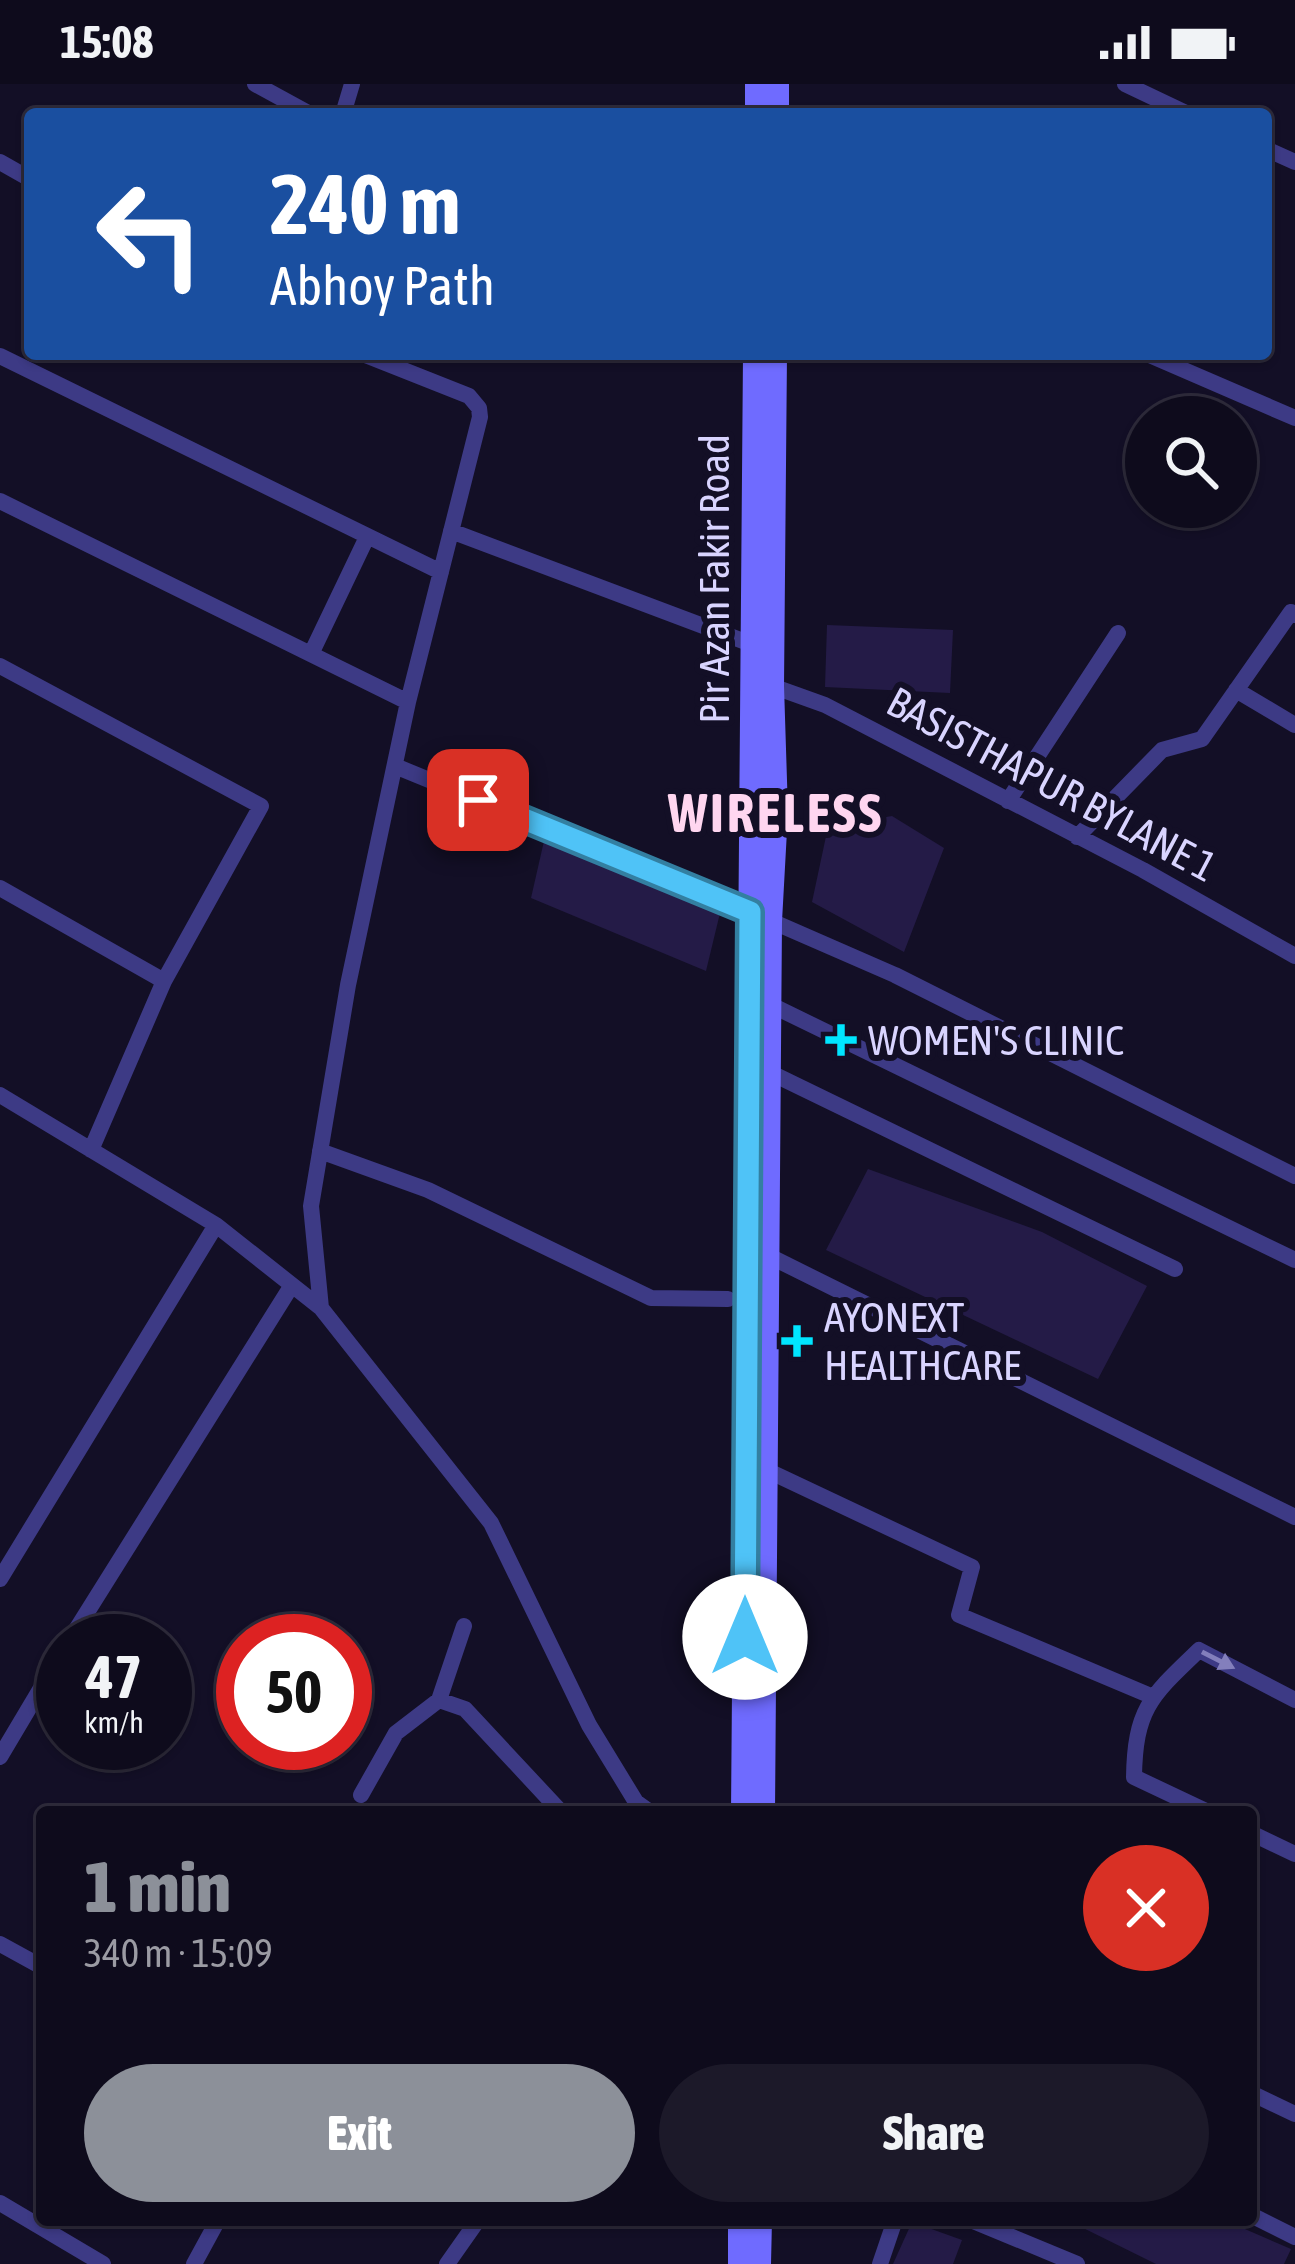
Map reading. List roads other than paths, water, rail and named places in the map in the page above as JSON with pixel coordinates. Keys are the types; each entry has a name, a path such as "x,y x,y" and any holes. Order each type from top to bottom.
{"main road":[{"name":"Pir Azan Fakir Road","path":"743,1806 767,1255 770,1004 750,912 776,812 772,686 762,648 755,360"},
{"name":"Pir Azan Fakir Road","path":"756,1466 750,912 775,360"},
{"path":"756,1466 763,1806"},
{"path":"740,2226 740,2264"},
{"path":"759,2264 760,2226"}],"street":[{"path":"255,84 299,108"},
{"path":"1124,84 1175,108"},
{"path":"0,356 441,572"},
{"path":"321,1308 311,1206 348,985 408,702 480,417 470,395 379,360"},
{"path":"1161,360 1295,418"},
{"path":"0,501 408,702"},
{"path":"451,531 762,648"},
{"path":"311,654 367,537"},
{"path":"1078,837 1162,750 1202,739 1291,612 1295,615"},
{"path":"1008,801 1118,633"},
{"path":"0,666 261,806 164,981 91,1150"},
{"name":"BASISTHAPUR BYLANE 1","path":"772,686 825,705 1295,956"},
{"path":"1236,690 1295,725"},
{"path":"395,766 895,975 1295,1176"},
{"path":"0,888 164,981"},
{"path":"770,1004 1295,1260"},
{"path":"769,1072 1175,1269"},
{"path":"0,1095 217,1226 321,1308 491,1523 589,1725 642,1806"},
{"path":"320,1151 428,1190 651,1298 728,1299"},
{"path":"2,1572 217,1226"},
{"path":"767,1255 1295,1517"},
{"path":"86,1614 292,1285"},
{"path":"756,1466 972,1567 959,1615 1151,1696"},
{"path":"361,1795 396,1733 439,1700 464,1626"},
{"path":"1195,1806 1134,1777 1135,1738 1151,1696 1199,1650 1295,1700"},
{"path":"0,1757 36,1697"},
{"path":"439,1700 465,1709 555,1806"},
{"path":"1257,1836 1295,1854"},
{"path":"0,1944 36,1964"},
{"path":"1257,2096 1295,2114"},
{"path":"0,2203 36,2224"},
{"path":"1257,2218 1295,2236"},
{"path":"39,2226 103,2264"},
{"path":"194,2264 215,2226"},
{"path":"447,2264 474,2226"},
{"path":"880,2264 893,2226"},
{"path":"985,2226 1077,2264"}],"place":[{"name":"WOMEN'S CLINIC","path":"841,1040"},
{"name":"AYONEXT HEALTHCARE","path":"797,1341"}],"district":[{"name":"WIRELESS","path":"776,812"}]}
